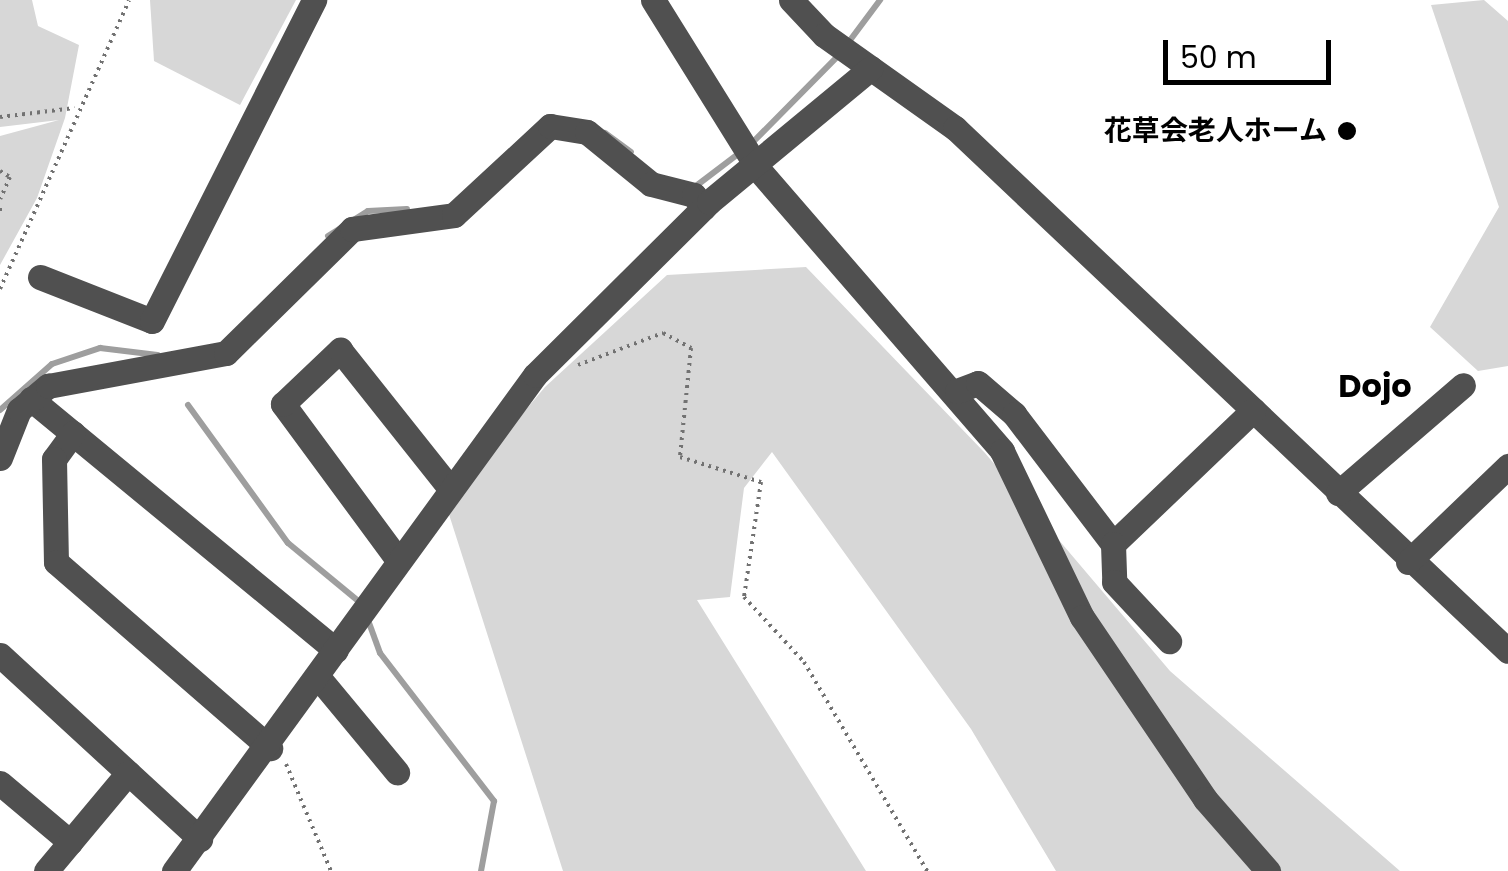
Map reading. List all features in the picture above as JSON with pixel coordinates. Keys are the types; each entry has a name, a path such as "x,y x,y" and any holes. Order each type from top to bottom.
{"street":[{"path":"40,278 152,321 314,0"},
{"path":"653,0 755,165 957,391 1002,451 1082,616 1205,799 1268,871"},
{"path":"791,0 832,41 956,128 1408,562 1508,651"},
{"path":"174,871 273,745 448,486 534,375 703,208 864,63"},
{"path":"0,458 32,400 88,372 226,353 352,230 454,215 550,126 587,132 651,184 694,195 703,208"},
{"path":"398,560 283,404 340,350 448,486"},
{"path":"957,391 978,383 1014,414 1113,544 1114,582 1169,641"},
{"path":"1338,494 1463,385"},
{"path":"32,400 336,650"},
{"path":"1113,544 1254,410"},
{"path":"73,433 54,458 56,562 273,745"},
{"path":"1408,562 1508,466"},
{"path":"0,655 200,839"},
{"path":"318,677 397,772"},
{"path":"46,871 128,773"},
{"path":"0,783 70,842"}],"path":[{"path":"0,290 74,108 100,74 128,0"},
{"path":"0,118 74,108"},
{"path":"0,171 10,177 0,199"},
{"path":"573,366 663,333 691,348 680,457 761,482 744,597 804,662 927,871"},
{"path":"273,745 332,871"}],"shaded area":[{"path":"0,0 32,0 38,26 79,45 65,118 37,198 0,265 0,136 59,120 0,127"},
{"path":"150,0 296,0 240,105 154,61"},
{"path":"1484,0 1508,21 1508,366 1478,371 1430,327 1499,207 1431,5"},
{"path":"806,267 985,453 1170,671 1400,871 1056,871 971,729 772,452 744,488 730,597 697,600 866,871 563,871 446,505 545,387 667,275"}],"waterway":[{"path":"848,43 880,0"},
{"path":"752,143 841,53"},
{"path":"605,133 631,152"},
{"path":"692,189 742,151"},
{"path":"328,236 368,211 407,209"},
{"path":"0,410 52,364 100,348 158,355"},
{"path":"188,405 288,543 362,604"},
{"path":"368,620 380,653 494,801 481,871"}],"place":[{"name":"花草会老人ホーム","path":"1347,131"}],"district":[{"name":"Dojo","path":"1375,386"}]}
